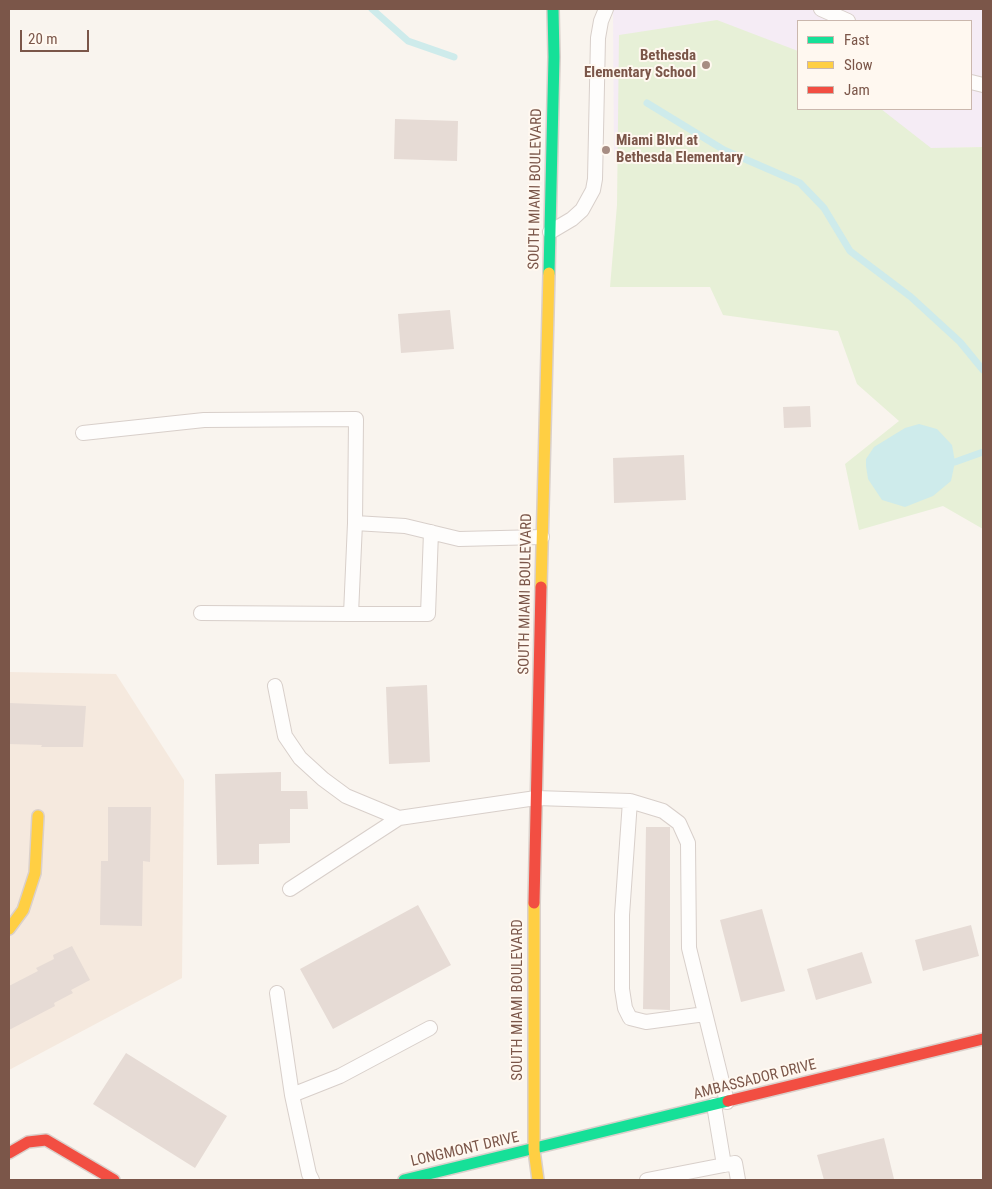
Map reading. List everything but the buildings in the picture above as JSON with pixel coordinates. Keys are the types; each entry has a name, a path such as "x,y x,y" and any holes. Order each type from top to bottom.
{"main road":[{"name":"SOUTH MIAMI BOULEVARD","path":"538,1180 534,1150 533,933 554,9"},
{"path":"9,929 23,910 35,873 38,816"},
{"name":"AMBASSADOR DRIVE","path":"534,1150 983,1039"},
{"path":"9,1153 28,1142 46,1140 114,1180"},
{"name":"LONGMONT DRIVE","path":"404,1180 534,1150"}],"lane":[{"path":"550,232 572,219 582,210 593,190 595,179 598,38 600,21 606,9"},
{"path":"821,9 846,20"},
{"path":"83,433 204,420 356,419 355,523 351,614"},
{"path":"355,523 405,526 459,539 542,537"},
{"path":"201,614 428,614 431,532"},
{"path":"275,686 285,736 300,758 323,779 346,796 399,818"},
{"path":"290,889 399,818 536,798 630,801 663,811 679,823 688,843 689,948 705,1014 720,1104 724,1165"},
{"path":"630,801 622,915 622,988 625,1008 630,1018 646,1022 705,1014"},
{"path":"277,993 292,1095 308,1174 312,1180"},
{"path":"292,1095 340,1076 430,1028"},
{"path":"648,1180 735,1163 738,1180"}],"shaded area":[{"name":"Bethesda Elementary School","path":"613,9 983,9 983,147 614,160"},
{"path":"9,672 116,674 184,780 182,978 9,1070"}],"green space":[{"path":"717,20 797,51 797,110 882,110 931,148 983,147 983,529 943,506 859,530 845,464 899,421 857,384 838,331 723,315 710,287 610,287 617,205 619,35"}],"water":[{"path":"919,424 937,429 952,445 955,462 951,481 933,496 905,507 882,500 868,479 866,459 874,447 905,428"}],"waterway":[{"path":"372,9 408,41 454,57"},
{"path":"647,103 724,150 800,183 824,208 850,251 911,297 960,342 983,370"},
{"path":"955,462 983,452"}],"traffic: fast":[{"path":"549,273 554,57 553,9"},
{"path":"404,1180 728,1101"}],"traffic: slow":[{"path":"541,587 549,273"},
{"path":"9,929 23,910 35,873 38,816"},
{"path":"534,903 534,1150 538,1180"}],"traffic: jam":[{"path":"534,903 541,587"},
{"path":"728,1101 983,1039"},
{"path":"9,1153 28,1142 46,1140 114,1180"}],"place":[{"name":"Bethesda Elementary School","path":"706,65"},
{"name":"Miami Blvd at Bethesda Elementary","path":"606,150"}]}
